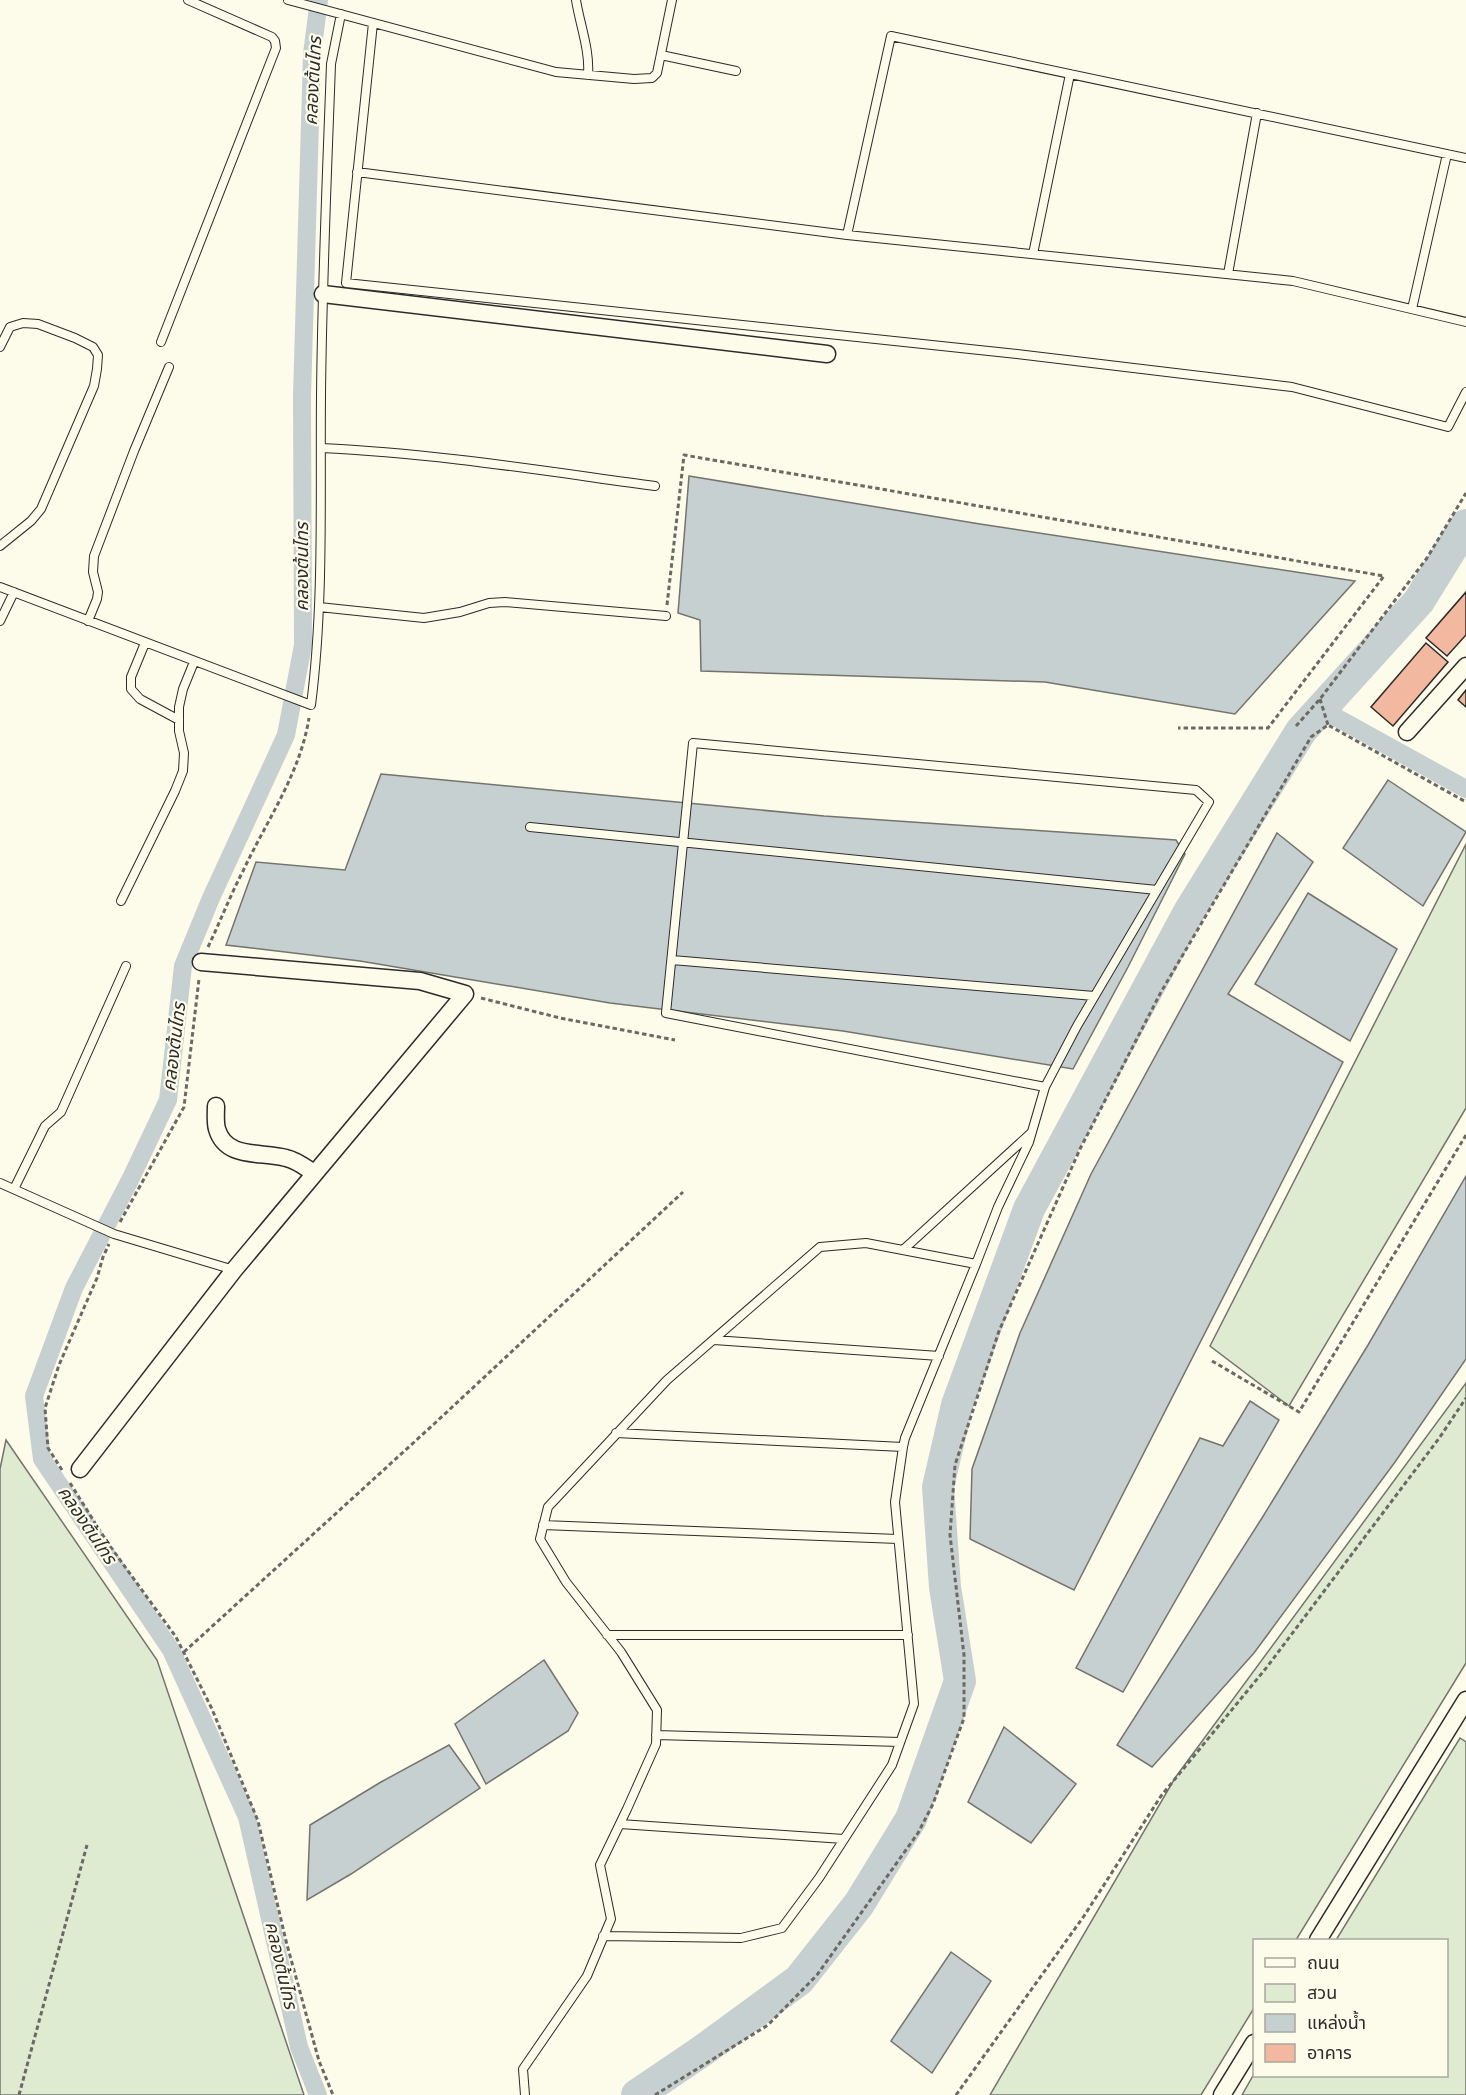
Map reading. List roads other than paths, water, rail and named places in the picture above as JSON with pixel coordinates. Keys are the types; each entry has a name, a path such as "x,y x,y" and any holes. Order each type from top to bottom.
{"street":[{"path":"324,294 827,354"},
{"path":"1407,732 1466,666"},
{"path":"80,1469 234,1269 465,994 420,981 201,962"},
{"path":"216,1106 217,1129 225,1144 238,1151 286,1158 314,1173"},
{"path":"1319,1939 1461,1720 1466,1700"},
{"path":"1222,2095 1253,2045"}],"lane":[{"path":"160,342 276,48 272,37 189,0"},
{"path":"288,0 556,72 634,80 652,78 657,72 672,0"},
{"path":"576,0 585,40 588,75"},
{"path":"0,587 311,705 318,652 324,294 331,64 336,13"},
{"path":"373,23 346,283 1005,353 1292,387 1448,427 1466,392"},
{"path":"847,236 891,36 1466,158"},
{"path":"661,55 736,71"},
{"path":"1033,254 1070,74"},
{"path":"1228,274 1257,113"},
{"path":"1412,309 1446,154"},
{"path":"357,172 847,236 1293,281 1466,322"},
{"path":"0,347 10,327 23,323 38,324 93,347 98,356 94,386 48,496 32,521 0,546"},
{"path":"88,621 98,592 93,572 94,556 169,368"},
{"path":"321,448 441,457 655,486"},
{"path":"0,621 14,592"},
{"path":"319,607 424,618 460,612 489,603 505,602 666,616"},
{"path":"145,643 131,677 131,689 140,699 179,720"},
{"path":"121,901 183,771 184,753 179,731 179,707 183,689 194,662"},
{"path":"603,1936 741,1938 782,1928 819,1878 892,1765 914,1704 895,1502 905,1438 998,1207 1032,1132 1045,1087 1094,996 1209,802 1196,790 693,743 666,1013 1045,1087"},
{"path":"530,827 1157,890"},
{"path":"672,960 1094,996"},
{"path":"14,1189 45,1126 61,1112 126,966"},
{"path":"903,1250 1032,1132"},
{"path":"0,1183 113,1233 234,1269"},
{"path":"525,2095 523,2069 587,1976 611,1918 600,1865 656,1744 657,1710 621,1652 566,1582 540,1539 548,1508 667,1380 820,1247 866,1243 976,1264"},
{"path":"714,1340 939,1356"},
{"path":"616,1433 903,1447"},
{"path":"543,1525 898,1539"},
{"path":"607,1635 908,1635"},
{"path":"656,1735 900,1742"},
{"path":"620,1824 844,1839"}],"water":[{"path":"689,476 980,524 1355,581 1235,714 1045,682 701,671 700,620 678,613"},
{"path":"381,774 824,816 1176,840 1185,854 1073,1069 843,1031 610,1003 360,961 226,945 256,862 345,870"},
{"path":"1388,780 1466,832 1423,906 1343,848"},
{"path":"1277,833 1313,862 1228,994 1343,1062 1074,1590 970,1539 972,1469 1020,1333 1091,1174"},
{"path":"1308,893 1397,949 1350,1041 1255,984"},
{"path":"1466,1176 1466,1359 1395,1462 1254,1653 1152,1767 1117,1745 1262,1518 1368,1345"},
{"path":"1250,1401 1279,1420 1123,1692 1076,1668 1200,1438 1223,1446"},
{"path":"544,1660 578,1713 568,1731 486,1784 455,1724"},
{"path":"1004,1727 1076,1784 1031,1843 968,1802"},
{"path":"449,1745 480,1788 351,1874 307,1900 310,1825 381,1782"},
{"path":"951,1952 991,1981 932,2073 891,2041"}],"waterway":[{"name":"คลองต้นไทร","path":"318,2095 299,2047 247,1817 171,1650 42,1459 34,1396 74,1288 168,1100 183,966 211,898 286,735 303,645 302,396 312,54 319,0"},
{"path":"637,2095 799,1980 859,1904 911,1819 960,1681 945,1587 938,1487 957,1405 1029,1209 1189,912 1301,731 1419,601 1466,525"},
{"path":"1321,709 1466,789"}]}
